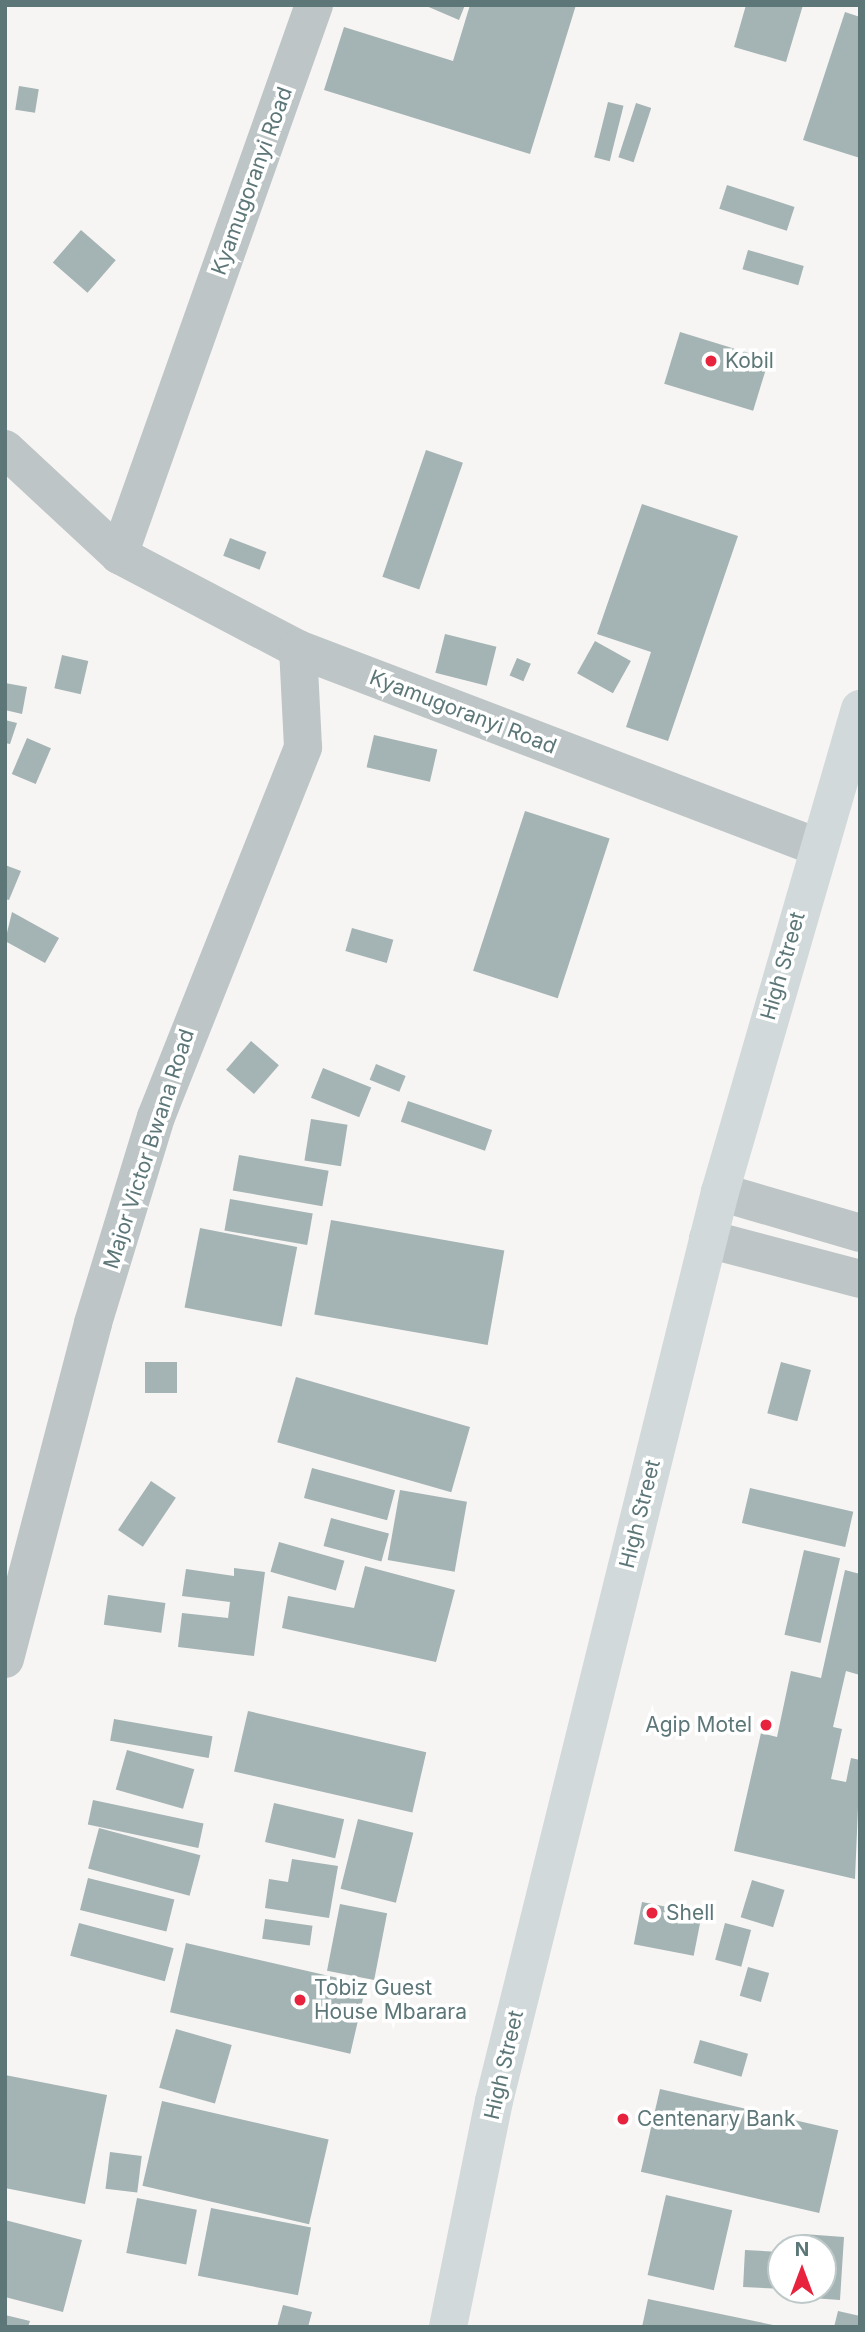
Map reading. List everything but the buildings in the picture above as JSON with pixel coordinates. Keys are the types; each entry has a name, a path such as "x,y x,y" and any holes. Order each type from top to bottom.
{"main road":[{"name":"High Street","path":"448,2327 494,2101 708,1239 817,847 860,709"}],"street":[{"name":"Kyamugoranyi Road","path":"119,555 314,5"},
{"name":"Kyamugoranyi Road","path":"5,449 119,555 298,649 817,847"},
{"name":"Major Victor Bwana Road","path":"5,1659 93,1323 156,1117 303,747 298,649"},
{"path":"720,1192 860,1233"},
{"path":"708,1239 860,1279"}],"place":[{"name":"Kobil","path":"711,361"},
{"name":"Agip Motel","path":"766,1725"},
{"name":"Shell","path":"652,1913"},
{"name":"Tobiz Guest House Mbarara","path":"300,2000"},
{"name":"Centenary Bank","path":"623,2119"}]}
